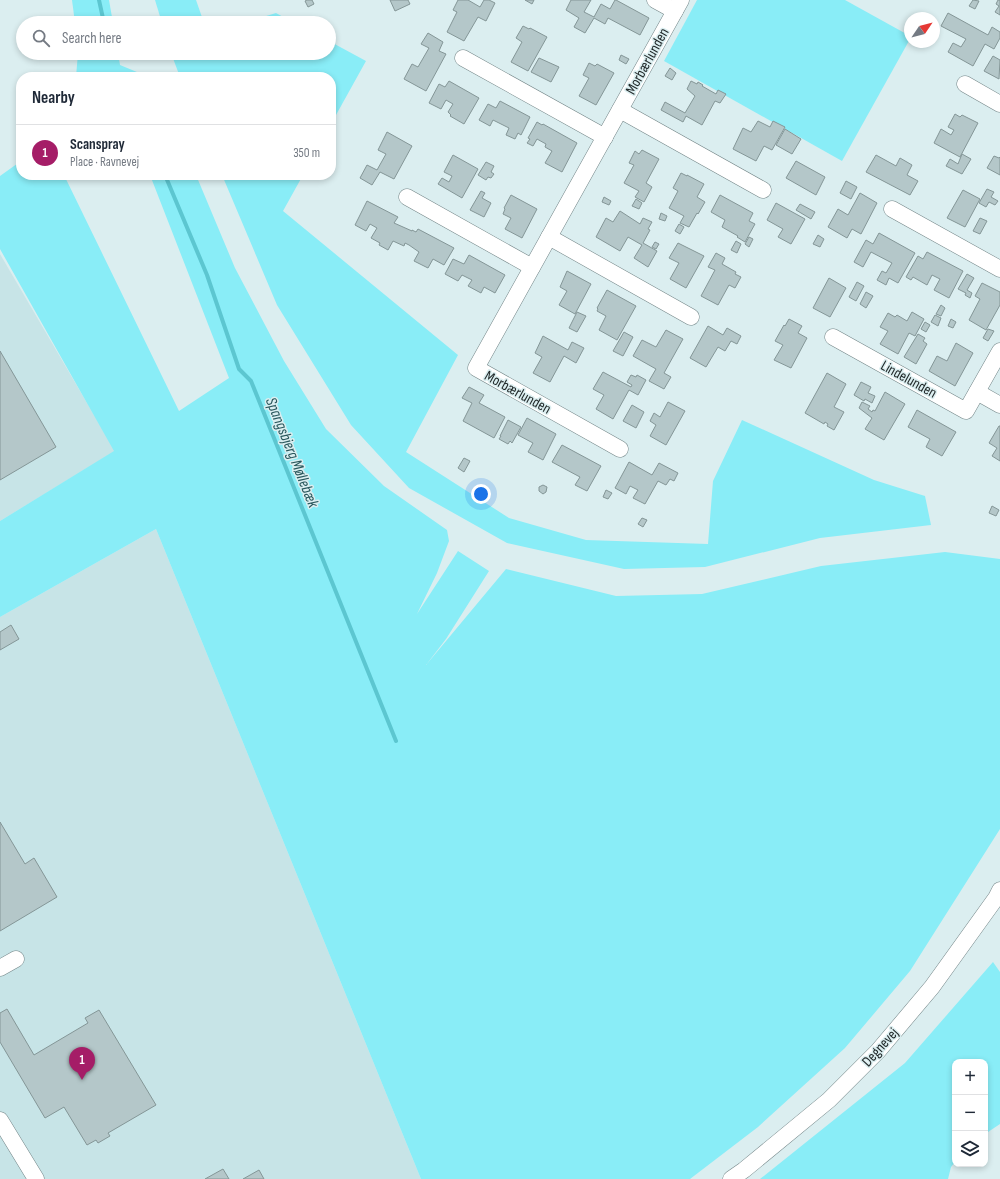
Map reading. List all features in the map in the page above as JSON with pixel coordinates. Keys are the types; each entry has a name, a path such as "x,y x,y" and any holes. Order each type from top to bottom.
{"street":[{"name":"Morbærlunden","path":"620,449 476,368 678,6 656,0"},
{"path":"463,58 605,137"},
{"path":"964,84 1000,104"},
{"name":"Morbærlunden","path":"620,110 763,190"},
{"path":"407,197 532,267"},
{"path":"892,209 1000,269"},
{"path":"549,237 691,317"},
{"name":"Lindelunden","path":"832,337 966,412 1000,351"},
{"path":"977,392 1000,405"},
{"name":"Degnevej","path":"731,1179 829,1100 878,1051 932,987 999,896"},
{"path":"0,968 16,959"},
{"path":"0,1120 36,1179"}],"shaded area":[{"path":"72,0 109,0 112,16 74,16"},
{"path":"155,0 196,0 202,16 160,16"},
{"path":"697,0 845,0 904,33 905,48 842,161 664,61"},
{"path":"276,13 281,16 266,16"},
{"path":"336,45 366,61 336,115 336,72 178,72 174,60 336,60"},
{"path":"77,60 119,60 120,65 137,72 76,72"},
{"path":"16,165 16,180 66,180 179,411 229,378 152,180 198,180 235,268 284,361 326,429 384,486 447,530 449,541 437,573 417,614 458,551 489,571 446,639 426,665 506,569 616,596 702,594 821,566 945,552 1000,559 1000,829 910,971 845,1048 758,1127 690,1179 421,1179 156,529 0,617 0,521 114,451 0,249 0,176"},
{"path":"224,180 300,180 283,211 458,355 406,452 509,518 586,540 708,544 713,481 742,420 874,480 925,496 931,525 820,538 705,567 624,569 507,543 409,488 351,425 277,305"},
{"path":"0,254 115,451 0,521"},
{"path":"156,529 421,1179 0,1179 0,617"},
{"path":"993,962 1000,972 1000,1124 988,1132 988,1059 952,1059 952,1166 948,1179 760,1179 905,1063"}],"building":[{"path":"312,0 314,4 308,7 305,1"},
{"path":"390,0 408,0 410,4 395,11"},
{"path":"458,0 468,0 480,7 484,0 489,0 495,3 486,21 478,17 464,41 447,32 457,12 453,10"},
{"path":"525,0 534,0 532,4"},
{"path":"571,0 591,0 584,12 594,17 601,4 610,9 616,0 649,18 640,35 608,18 605,24 594,18 585,33 574,27 579,18 566,10"},
{"path":"973,0 979,1 975,9 969,6"},
{"path":"998,0 1000,0 1000,15 995,12 999,6 996,4"},
{"path":"948,13 988,35 992,27 1000,32 1000,38 994,49 985,44 973,66 948,52 953,43 961,47 966,39 941,26"},
{"path":"523,26 547,37 528,71 511,62 522,42 516,38"},
{"path":"428,33 443,42 439,51 446,54 426,91 404,79 412,64 418,67 429,48 421,44"},
{"path":"621,55 629,59 626,64 619,60"},
{"path":"993,56 1000,60 999,79 984,71"},
{"path":"539,58 559,67 551,82 531,72"},
{"path":"589,63 595,66 597,64 614,73 596,105 579,96 589,78 583,75"},
{"path":"670,68 676,73 672,80 665,76"},
{"path":"449,81 479,98 464,124 450,116 451,115 448,112 453,104 446,100 441,109 429,103 439,84 445,87"},
{"path":"691,81 697,84 698,82 716,94 718,90 726,94 720,103 715,101 702,125 686,116 683,122 661,110 665,102 685,113 695,96 687,89"},
{"path":"500,101 530,117 521,135 518,133 515,139 506,135 509,128 493,120 490,126 479,120 488,104 496,108"},
{"path":"955,114 960,117 962,115 978,123 960,157 934,143 941,129 951,135 954,130 948,127"},
{"path":"758,121 770,127 773,121 785,127 772,150 764,146 756,161 733,149 743,128 751,132"},
{"path":"537,122 577,143 562,172 545,163 552,151 545,147 546,144 537,139 533,146 527,143 530,139 528,138"},
{"path":"785,129 801,139 792,154 776,145"},
{"path":"387,132 412,146 394,179 380,172 372,185 360,178 367,165 377,170 386,154 378,150"},
{"path":"642,150 659,159 646,183 652,187 644,202 635,197 639,191 624,183 634,165 629,163 635,151 639,154"},
{"path":"962,154 971,159 962,174 946,166 950,159 958,164"},
{"path":"453,155 478,169 462,198 438,184 442,178 449,182 452,176 444,172"},
{"path":"876,155 896,166 900,158 912,165 907,175 918,181 910,195 866,172"},
{"path":"994,156 1000,157 1000,175 987,168"},
{"path":"796,161 825,177 816,195 786,178"},
{"path":"486,162 494,166 491,172 494,174 491,178 488,177 486,180 478,175"},
{"path":"681,173 704,184 697,197 705,202 689,227 680,223 684,216 669,208 678,191 673,188"},
{"path":"846,181 857,187 851,199 840,193"},
{"path":"987,189 994,192 991,197 998,201 995,205 989,202 986,207 979,203"},
{"path":"963,190 980,199 965,227 947,218"},
{"path":"481,191 485,193 482,198 491,203 484,217 470,210"},
{"path":"860,193 877,203 861,234 852,229 847,238 828,227 838,209 848,215"},
{"path":"511,195 537,209 522,238 505,229 511,218 503,214 504,208"},
{"path":"720,195 753,213 749,221 755,224 745,242 737,237 738,236 722,227 725,220 711,212"},
{"path":"604,197 611,201 609,205 602,202"},
{"path":"636,199 642,203 639,209 632,206"},
{"path":"367,201 398,217 394,223 416,232 418,229 454,248 444,265 433,259 428,268 414,261 419,252 405,243 404,246 393,241 388,250 379,245 380,243 371,238 377,228 370,224 366,231 355,225"},
{"path":"776,203 805,219 791,244 778,237 783,229 767,220"},
{"path":"800,204 815,212 811,219 796,210"},
{"path":"620,211 640,224 643,218 652,222 648,229 650,230 643,243 657,251 648,267 634,258 642,245 628,237 620,251 596,237 606,218 613,222"},
{"path":"661,213 667,216 665,221 659,219"},
{"path":"980,218 987,221 980,234 973,231"},
{"path":"679,224 684,227 680,234 675,231"},
{"path":"879,233 915,253 898,283 889,278 886,285 877,280 882,271 886,273 892,263 871,252 863,267 854,262 866,240 873,244"},
{"path":"818,235 824,239 820,247 813,244"},
{"path":"749,237 753,239 749,247 745,244"},
{"path":"736,241 741,244 737,253 731,250"},
{"path":"655,242 659,244 656,249 652,247"},
{"path":"678,243 704,256 686,288 670,279 679,263 669,258"},
{"path":"927,252 963,271 949,298 934,290 940,279 932,275 927,285 913,277 911,280 906,277 918,256 923,259"},
{"path":"716,253 725,258 722,264 736,272 735,274 741,277 735,288 729,285 718,305 701,296 715,270 708,267"},
{"path":"469,255 505,275 495,293 484,287 481,293 468,286 472,280 462,275 458,281 445,274 453,259 464,264"},
{"path":"567,271 591,284 575,314 559,305 567,291 560,287"},
{"path":"967,274 974,278 967,290 972,293 970,298 965,295 966,293 958,289"},
{"path":"829,278 846,288 830,317 813,308"},
{"path":"857,282 864,286 856,301 849,297"},
{"path":"982,283 1000,292 1000,305 986,330 969,320 980,299 975,296"},
{"path":"607,290 636,306 617,340 599,330 606,316 597,311 597,308"},
{"path":"866,292 873,296 866,308 860,304"},
{"path":"941,305 945,308 941,316 936,314"},
{"path":"577,312 586,316 577,332 569,328"},
{"path":"912,312 924,319 915,336 909,333 898,354 880,344 888,331 880,327 888,313 895,317 897,315 907,321"},
{"path":"935,315 941,318 938,326 931,322"},
{"path":"789,319 802,326 798,333 807,338 791,368 774,360 783,345 775,341"},
{"path":"951,319 956,322 953,328 948,326"},
{"path":"925,322 930,325 926,332 921,329"},
{"path":"708,326 723,335 727,328 741,336 737,344 731,341 725,351 718,347 706,367 690,358"},
{"path":"988,329 994,331 988,341 983,338"},
{"path":"666,330 683,339 664,373 671,377 664,389 649,381 656,369 633,356 642,340 656,347"},
{"path":"624,332 633,337 623,356 613,351"},
{"path":"918,334 925,338 923,341 927,344 916,364 904,357"},
{"path":"543,336 568,350 572,342 584,348 576,363 564,356 550,382 533,373 542,357 535,353"},
{"path":"956,343 973,353 955,386 929,371 937,356 947,361"},
{"path":"0,351 56,447 0,480"},
{"path":"603,372 631,387 632,385 627,382 631,375 636,377 637,375 646,380 638,395 629,390 613,419 596,409 604,395 593,389"},
{"path":"827,373 846,384 834,407 844,412 834,430 827,426 828,424 825,422 824,424 805,413"},
{"path":"861,382 871,387 868,393 875,396 872,403 865,399 864,401 854,395"},
{"path":"469,387 484,395 479,403 505,417 494,438 463,421 472,403 462,398"},
{"path":"885,392 905,404 884,440 865,429 872,418 859,408 862,402 870,406 868,409 872,412 873,410 875,411"},
{"path":"668,402 685,411 666,445 650,436 656,425 650,421 654,413 660,417"},
{"path":"632,405 644,412 636,428 623,421"},
{"path":"917,410 956,432 942,456 926,447 930,439 908,427"},
{"path":"527,418 556,434 543,460 528,452 533,443 518,435"},
{"path":"508,420 521,427 512,443 510,441 508,444 499,439"},
{"path":"999,426 1000,461 992,456 997,448 989,443"},
{"path":"562,445 601,466 587,491 575,485 580,477 552,462"},
{"path":"464,458 470,461 464,472 458,468"},
{"path":"629,462 652,475 659,463 678,473 674,481 670,479 666,485 658,481 645,504 633,498 638,490 630,486 626,494 615,488"},
{"path":"543,485 547,487 546,492 543,494 539,491 539,487"},
{"path":"606,490 612,493 608,499 603,497"},
{"path":"992,506 999,510 996,516 989,513"},
{"path":"642,518 647,520 643,527 638,524"},
{"path":"11,625 19,639 0,650 0,632"},
{"path":"0,822 25,864 34,858 57,897 0,931"},
{"path":"7,1009 34,1055 88,1023 85,1018 99,1010 156,1105 108,1133 110,1136 98,1143 96,1140 87,1145 64,1107 45,1118 0,1042 0,1013"},
{"path":"223,1169 229,1179 205,1179"},
{"path":"259,1170 264,1179 243,1179"}],"waterway":[{"name":"Spangsbjerg Møllebæk","path":"99,0 102,16"},
{"name":"Spangsbjerg Møllebæk","path":"167,180 207,275 239,369 251,381 396,741"}],"place":[{"name":"Scanspray","path":"82,1080"}]}
